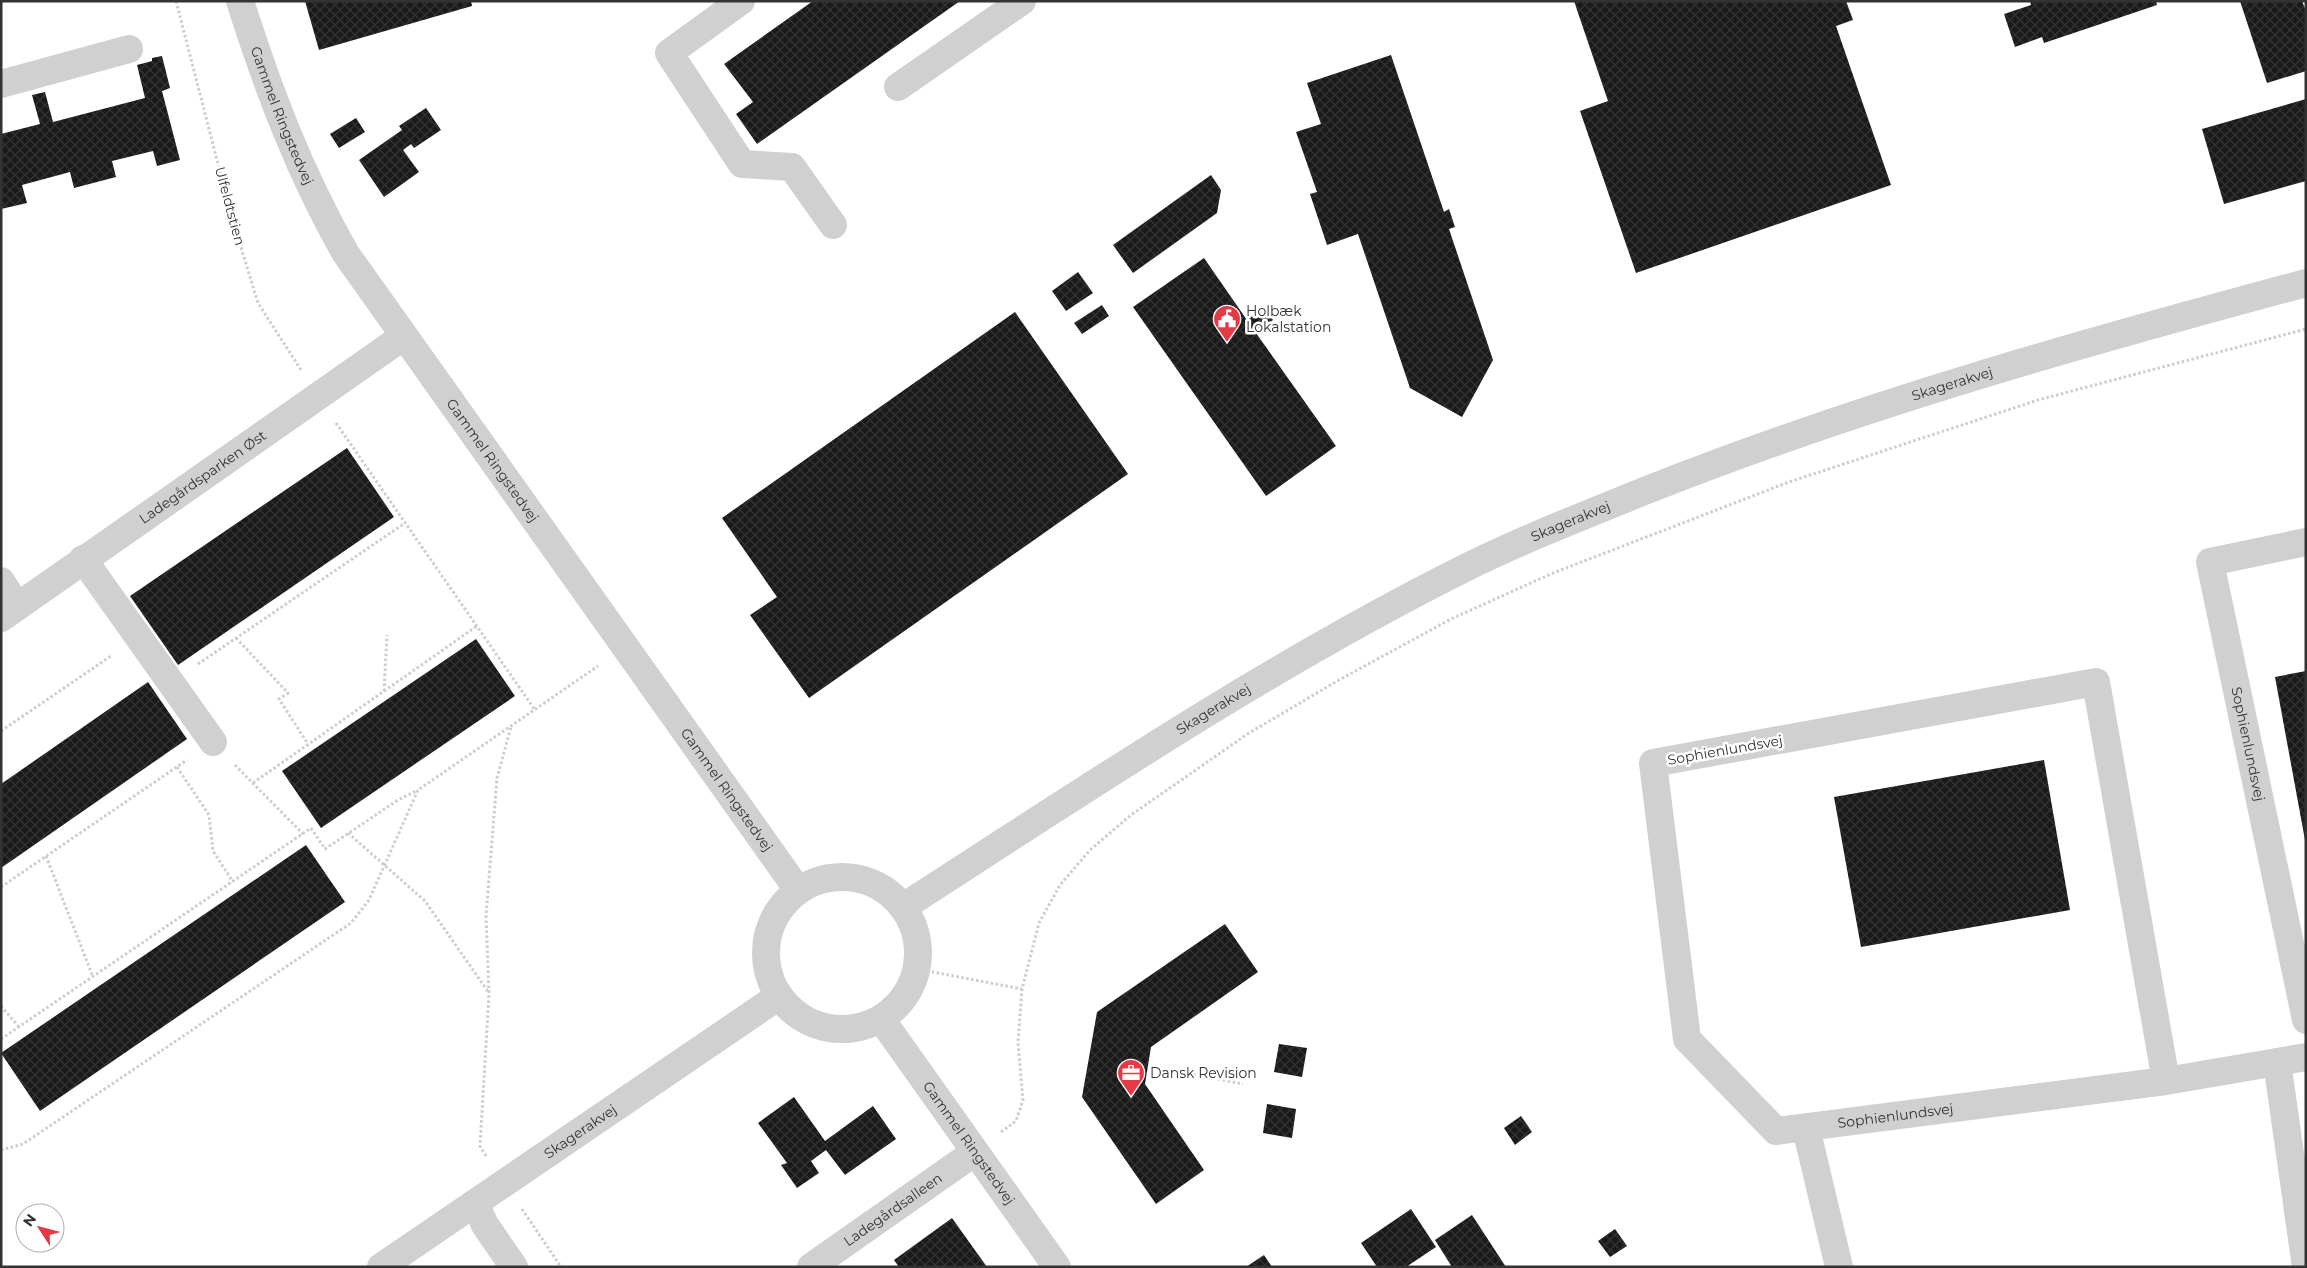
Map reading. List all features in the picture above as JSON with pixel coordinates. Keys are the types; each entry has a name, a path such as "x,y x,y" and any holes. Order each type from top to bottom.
{"street":[{"name":"Gammel Ringstedvej","path":"240,1 264,77 283,126 328,223 346,254 798,890"},
{"path":"741,1 669,53 742,164 792,167 833,225"},
{"path":"898,87 1022,1"},
{"path":"1,84 128,49"},
{"name":"Skagerakvej","path":"903,907 1208,710 1334,636 1465,568 1596,511 1724,460 1874,407 2125,332 2306,283"},
{"name":"Ladegårdsparken Øst","path":"9,612 404,336"},
{"name":"Sophienlundsvej","path":"2306,542 2210,562 2306,1020"},
{"path":"83,559 213,742"},
{"path":"1,581 9,612"},
{"name":"Sophienlundsvej","path":"2166,1081 2096,682 1654,763 1687,1039 1776,1131 2166,1081 2306,1057"},
{"path":"855,877 882,888 903,907 917,936 917,969 904,998 880,1019 854,1028 825,1027 799,1016 779,996 767,968 767,939 778,911 798,890 826,878 855,877"},
{"name":"Skagerakvej","path":"381,1267 779,996"},
{"name":"Gammel Ringstedvej","path":"880,1019 1057,1267"},
{"path":"2277,1062 2298,1154 2306,1267"},
{"path":"1806,1128 1839,1267"},
{"name":"Ladegårdsalleen","path":"811,1267 975,1152"},
{"path":"475,1203 485,1225 514,1267"}],"path":[{"name":"Ulfeldtstien","path":"176,1 232,218 258,303 318,397 535,710"},
{"path":"975,1152 1016,1120 1023,1100 1018,1044 1022,988 1039,923 1060,885 1090,850 1131,816 1249,733 1338,680 1451,619 1553,573 1789,482 2038,400 2306,329"},
{"path":"170,682 405,522"},
{"path":"253,783 477,626"},
{"path":"384,692 387,635"},
{"path":"1,731 138,637"},
{"path":"236,638 288,693 279,699 308,744"},
{"path":"1,1039 311,828 325,849 398,800 418,790 626,647"},
{"path":"511,727 497,778 486,916 489,994 480,1146 561,1267"},
{"path":"1,887 213,742 303,834"},
{"path":"177,767 209,815 214,851 233,882"},
{"path":"1,1150 23,1144 351,923 369,900 418,790"},
{"path":"348,833 425,900 489,994"},
{"path":"46,856 93,977"},
{"path":"917,969 1022,988"},
{"path":"1,1006 19,1027"},
{"path":"1159,1068 1243,1084"}],"building":[{"path":"305,1 471,1 472,6 319,50"},
{"path":"813,1 960,1 757,144 736,114 753,102 724,64"},
{"path":"1574,1 1846,1 1853,20 1836,26 1891,185 1636,273 1580,111 1608,101"},
{"path":"2030,1 2156,1 2157,5 2044,43 2042,37 2015,47 2004,14 2031,5"},
{"path":"2240,1 2302,1 2306,11 2306,71 2267,83"},
{"path":"1391,55 1444,212 1449,209 1455,227 1449,229 1493,360 1462,417 1410,388 1358,234 1327,245 1310,194 1317,192 1296,132 1321,124 1307,83"},
{"path":"162,56 170,88 162,91 180,160 157,166 153,151 112,161 116,177 74,188 70,172 22,185 27,203 1,209 1,134 40,124 32,95 45,92 53,122 145,98 137,65 152,61 152,58"},
{"path":"2306,99 2306,181 2224,204 2202,129"},
{"path":"426,108 441,130 414,148 411,144 403,150 419,172 384,197 359,160 402,130 399,126"},
{"path":"356,118 365,132 339,148 330,134"},
{"path":"1211,175 1221,190 1217,213 1133,273 1113,245"},
{"path":"1204,258 1247,320 1264,307 1273,320 1256,333 1336,446 1266,496 1133,307"},
{"path":"1078,272 1093,293 1066,311 1052,291"},
{"path":"1102,305 1109,316 1082,334 1074,323"},
{"path":"1015,312 1128,474 809,698 750,615 777,597 722,518"},
{"path":"347,448 394,517 178,665 130,596"},
{"path":"476,639 515,696 321,828 282,771"},
{"path":"2306,671 2306,840 2305,840 2275,677"},
{"path":"148,682 187,739 1,868 1,784"},
{"path":"2044,760 2070,910 1861,947 1834,797"},
{"path":"306,845 345,902 40,1111 1,1053"},
{"path":"1225,924 1258,972 1151,1047 1145,1084 1204,1170 1156,1204 1082,1097 1097,1012"},
{"path":"1279,1044 1307,1048 1302,1077 1274,1072"},
{"path":"794,1097 825,1141 873,1106 896,1139 845,1175 826,1150 811,1161 819,1173 797,1188 781,1165 787,1163 758,1123"},
{"path":"1267,1104 1296,1109 1292,1138 1263,1133"},
{"path":"1521,1116 1532,1132 1515,1145 1504,1128"},
{"path":"1411,1209 1436,1247 1406,1267 1377,1267 1361,1243"},
{"path":"1472,1215 1506,1267 1452,1267 1435,1240"},
{"path":"952,1218 987,1267 899,1267 894,1260"},
{"path":"1615,1229 1627,1246 1610,1257 1598,1241"},
{"path":"1264,1255 1272,1267 1246,1267"}],"place":[{"name":"Holbæk Lokalstation","path":"1227,343"},
{"name":"Dansk Revision","path":"1131,1097"}]}
